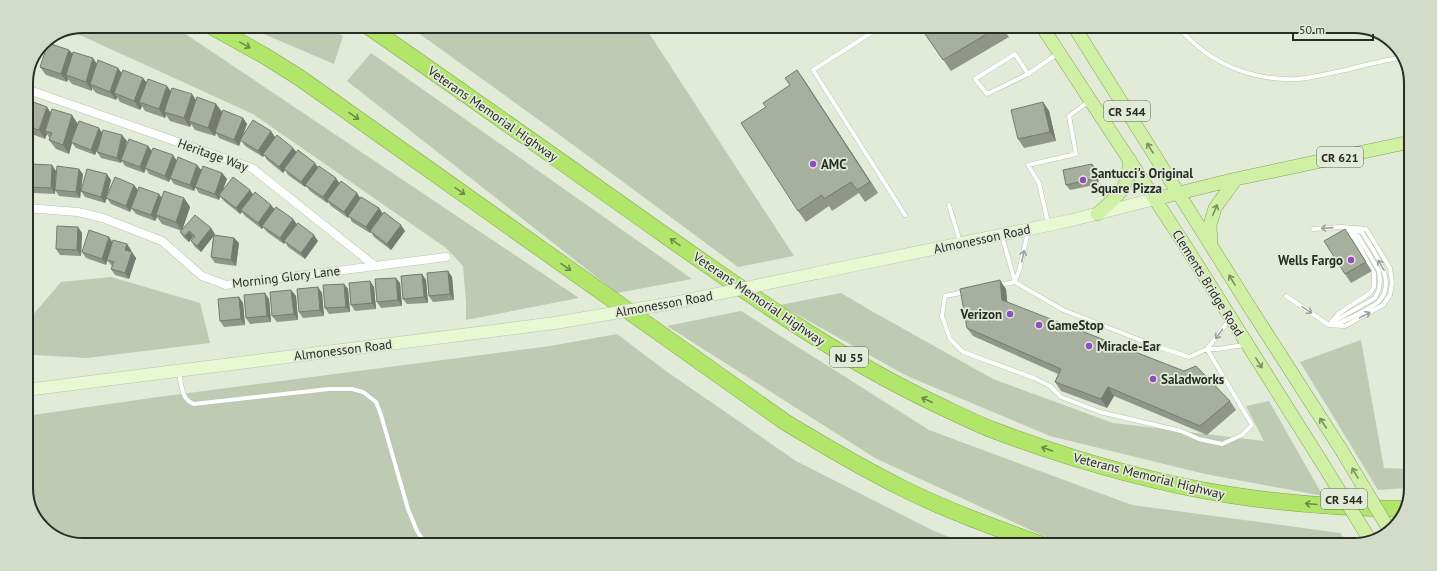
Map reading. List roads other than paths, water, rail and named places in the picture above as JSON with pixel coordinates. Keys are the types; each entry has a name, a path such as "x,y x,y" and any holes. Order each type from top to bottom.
{"highway":[{"path":"224,33 300,78 785,422 842,456 901,488 988,526 1023,538"},
{"name":"Veterans Memorial Highway","path":"378,33 482,105 551,156 814,337 868,369 920,396 992,430 1087,463 1204,490 1295,503 1399,509"}],"main road":[{"name":"Clements Bridge Road","path":"1046,33 1155,199 1367,536"},
{"name":"Clements Bridge Road","path":"1079,33 1178,193 1342,451 1387,525"},
{"name":"Almonesson Road","path":"33,389 555,323 673,303 1049,225 1236,179 1404,143"},
{"path":"1097,214 1121,193 1127,179 1130,160"},
{"path":"1212,247 1210,225 1215,208 1236,179"}],"street":[{"name":"Heritage Way","path":"33,91 252,168 375,266"},
{"name":"Morning Glory Lane","path":"33,209 78,212 103,218 162,241 202,276 226,285 446,258"}],"lane":[{"path":"871,33 813,70 905,215"},
{"path":"1184,33 1210,56 1236,69 1265,77 1298,79 1397,58"},
{"path":"1028,74 1015,54 974,79 987,94 1028,74 1059,52"},
{"path":"1049,225 1039,183 1028,165 1076,154 1069,116 1090,100"},
{"path":"949,205 961,244"},
{"path":"1329,325 1338,314 1370,293 1374,287 1374,273 1355,239 1341,227"},
{"path":"1286,296 1329,325 1340,323 1378,302 1383,295 1387,283 1385,272 1362,232 1341,227 1313,228"},
{"path":"1015,282 1029,229"},
{"path":"1002,235 1015,282"},
{"path":"992,286 1015,282 1063,310 1153,345 1189,357 1207,349 1218,349 1247,344"},
{"path":"968,291 945,296 942,316 950,339 963,352 1034,378 1050,386 1060,397 1100,412 1181,431 1199,439 1222,444 1242,435 1252,425 1207,349"},
{"path":"1207,349 1230,318"},
{"path":"179,371 182,389 186,398 194,404 329,389 352,389 363,392 376,402 408,509 417,531 422,538"}],"place":[{"name":"AMC","path":"813,164"},
{"name":"Santucci's Original Square Pizza","path":"1083,180"},
{"name":"Wells Fargo","path":"1351,260"},
{"name":"Verizon","path":"1010,314"},
{"name":"GameStop","path":"1039,325"},
{"name":"Miracle-Ear","path":"1089,346"},
{"name":"Saladworks","path":"1153,379"}]}
